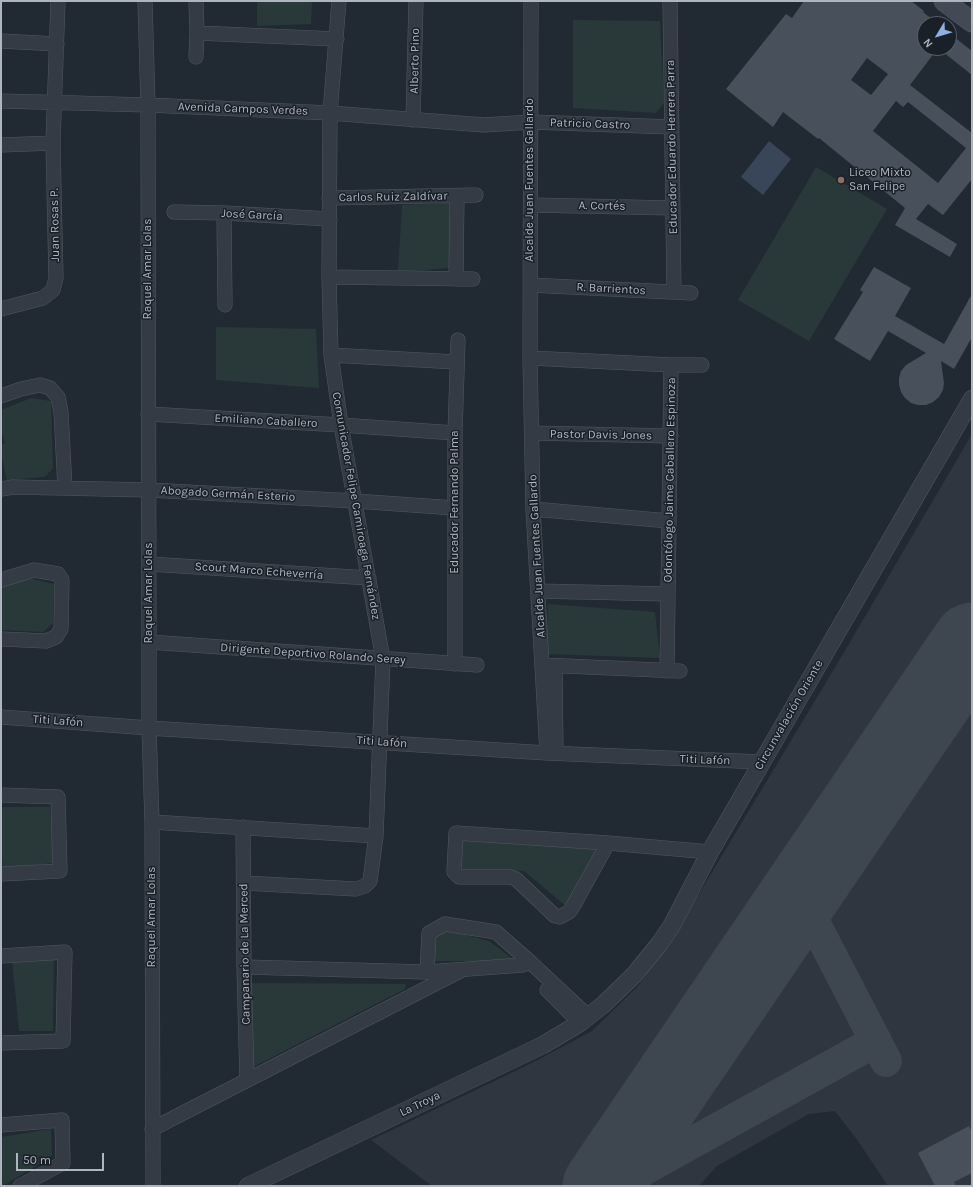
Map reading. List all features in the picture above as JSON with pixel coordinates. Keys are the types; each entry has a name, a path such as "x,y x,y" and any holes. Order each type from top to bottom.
{"main road":[{"path":"944,1 972,22"},
{"path":"963,1 972,8"}],"street":[{"name":"Juan Rosas P.","path":"1,310 43,298 53,290 56,278 53,143 58,1"},
{"name":"Raquel Amar Lolas","path":"145,1 148,105 149,728 152,822 153,1186"},
{"path":"196,1 196,57"},
{"name":"Comunicador Felipe Camiroaga Fernández","path":"244,884 356,889 365,886 370,881 376,836 384,659 341,425 331,356 329,277 330,113 339,1"},
{"name":"Alberto Pino","path":"413,120 416,1"},
{"name":"Alcalde Juan Fuentes Gallardo","path":"531,1 530,358 533,509 538,591 548,666 552,753"},
{"name":"Educador Eduardo Herrera Parra","path":"670,1 674,292"},
{"path":"197,33 337,39"},
{"path":"1,41 56,44"},
{"name":"Avenida Campos Verdes","path":"1,101 148,105 330,113 484,125"},
{"name":"Patricio Castro","path":"484,125 531,122 672,127"},
{"path":"1,145 53,143"},
{"name":"Carlos Ruiz Zaldívar","path":"330,198 476,195"},
{"name":"Carlos Ruiz Zaldívar","path":"456,279 457,196"},
{"name":"A. Cortés","path":"531,204 673,208"},
{"name":"José García","path":"174,212 224,213 330,220"},
{"path":"224,213 225,305"},
{"path":"329,277 473,279"},
{"name":"R. Barrientos","path":"530,285 691,293"},
{"name":"Educador Fernando Palma","path":"455,664 455,434 456,362 458,340"},
{"path":"331,356 456,362"},
{"path":"530,358 671,365 702,365"},
{"name":"Odontólogo Jaime Caballero Espinoza","path":"548,666 674,671 668,594 671,365"},
{"path":"1,396 21,389 40,385 50,388 58,397 61,412 65,488"},
{"name":"Circunvalación Oriente","path":"584,1020 610,999 634,975 660,943 682,907 710,852 972,399"},
{"name":"Emiliano Caballero","path":"148,414 341,425 455,434"},
{"name":"Pastor Davis Jones","path":"532,433 671,436"},
{"name":"Abogado Germán Esterio","path":"1,489 13,487 148,490 455,508"},
{"path":"533,509 669,521"},
{"name":"Scout Marco Echeverría","path":"149,564 369,578"},
{"path":"1,580 34,570 58,574 62,580 61,629 56,637 46,641 1,639"},
{"name":"Odontólogo Jaime Caballero Espinoza","path":"538,591 668,594"},
{"name":"Dirigente Deportivo Rolando Serey","path":"149,642 477,665"},
{"name":"Titi Lafón","path":"1,717 149,728 552,753 762,762"},
{"path":"1,794 58,797 60,871 1,874"},
{"path":"152,822 376,836"},
{"name":"Campanario de La Merced","path":"243,827 244,967 247,1080"},
{"path":"608,843 572,908 569,912 560,917 555,916 516,879 511,877 459,877 454,872 456,833 608,843 710,852"},
{"path":"427,972 429,933 445,924 496,932 584,1020"},
{"path":"1,956 65,952 63,1041 1,1043"},
{"path":"244,967 427,972 526,963"},
{"path":"152,1129 462,970"},
{"name":"La Troya","path":"248,1186 543,1045 584,1020"},
{"path":"1,1125 62,1120 63,1163 20,1186"}],"shaded area":[{"path":"257,1 312,1 311,24 257,26"},
{"path":"573,20 660,21 664,103 656,113 573,108"},
{"path":"816,167 887,209 809,341 738,300"},
{"path":"450,203 449,268 398,272 402,205"},
{"path":"216,327 316,329 319,388 216,380"},
{"path":"31,398 51,401 53,468 45,477 7,480 1,454 1,444 5,443 1,430 1,410"},
{"path":"972,434 972,1186 888,1186 858,1141 835,1111 809,1114 717,1166 699,1186 432,1186 371,1140 532,1063 592,1031 639,985 682,922 843,654"},
{"path":"27,578 54,584 53,623 43,632 1,630 1,586"},
{"path":"548,604 655,612 660,658 546,654"},
{"path":"1,807 50,807 54,863 3,868 1,846"},
{"path":"461,838 600,845 567,907 524,871 458,870"},
{"path":"441,929 489,941 515,961 435,961 434,936"},
{"path":"54,959 53,1031 19,1031 12,960"},
{"path":"251,983 406,984 405,989 253,1067"},
{"path":"51,1129 52,1156 1,1186 1,1137"}],"water":[{"path":"769,141 791,159 763,195 741,177"}],"building":[{"path":"804,1 911,1 928,16 917,16 917,56 932,56 910,85 972,133 972,179 943,215 928,204 916,219 957,244 950,257 895,225 905,208 819,138 818,139 783,112 773,127 726,89 786,14 792,18","holes":["867,58 888,74 871,95 851,80","896,101 903,107 908,102 966,148 938,183 873,131"]},
{"path":"957,39 972,51 972,75 948,56 957,56"},
{"path":"874,267 911,288 895,316 944,344 972,294 972,337 954,369 941,361 944,383 943,390 939,397 926,405 911,403 905,398 901,392 899,378 901,371 906,365 926,353 888,331 870,361 834,339 863,292 860,290"},
{"path":"969,1126 972,1132 972,1173 954,1182 956,1186 935,1186 918,1153"}],"taxiway":[{"path":"800,895 886,1061"},
{"path":"614,1186 876,1041"}],"runway":[{"path":"602,1186 972,642"}],"place":[{"name":"Liceo Mixto San Felipe","path":"841,180"}]}
